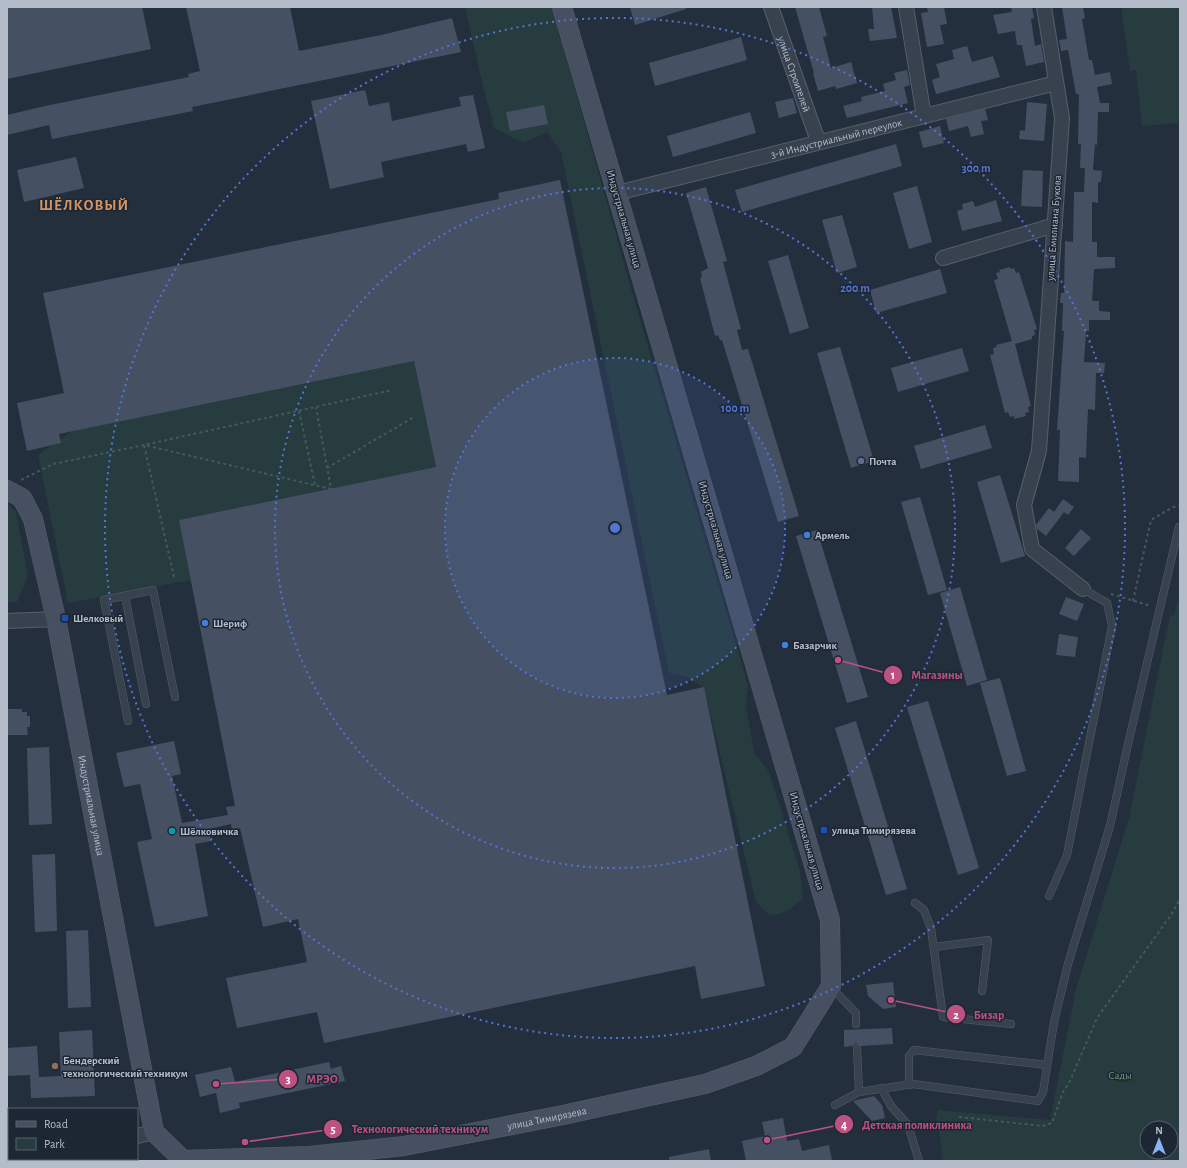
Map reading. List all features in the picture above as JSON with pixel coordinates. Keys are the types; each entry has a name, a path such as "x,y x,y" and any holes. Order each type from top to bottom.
{"street":[{"name":"Индустриальная улица","path":"562,7 830,920 831,986"},
{"name":"улица Строителей","path":"771,7 818,141"},
{"path":"906,7 924,116"},
{"name":"улица Емилиана Букова","path":"1044,7 1062,118 1039,451 1024,505 1032,549 1083,589"},
{"name":"3-й Индустриальный переулок","path":"617,192 1056,83"},
{"path":"943,258 1054,225"},
{"name":"Индустриальная улица","path":"14,485 33,519 56,619 145,1134"},
{"path":"7,621 56,619"},
{"name":"улица Тимирязева","path":"145,1134 183,1160 310,1156 404,1146 705,1084 756,1066 793,1047 831,986"}],"lane":[{"path":"835,1104 859,1092 909,1085 1038,1101 1043,1092 1054,1022 1068,964 1110,826 1179,527"},
{"path":"1049,896 1067,855 1112,626 1107,603 1083,589"},
{"path":"128,721 104,600 153,590 175,697"},
{"path":"125,596 146,704"},
{"path":"915,903 924,910 931,928 943,1016 1011,1024"},
{"path":"934,947 988,940 982,991"},
{"path":"831,986 856,1013 856,1024"},
{"path":"857,1048 859,1092"},
{"path":"909,1085 909,1056 914,1050 1047,1065"},
{"path":"881,1088 891,1106 908,1125 919,1161"}],"path":[{"path":"14,485 53,464 392,390"},
{"path":"144,445 331,489 316,407"},
{"path":"299,410 315,485"},
{"path":"327,468 414,416"},
{"path":"144,445 174,577"},
{"path":"1132,601 1151,520 1173,507 1180,506"},
{"path":"1107,592 1132,601 1160,608"},
{"path":"959,1117 1043,1126 1052,1123 1063,1092 1070,1080 1097,1018 1167,922 1180,898"}],"green space":[{"path":"465,7 552,7 632,292 748,685 746,706 754,752 769,772 800,871 803,898 788,911 770,916 756,902 704,688 687,677 669,673 561,152 547,132 523,143 494,128"},
{"path":"1121,7 1180,7 1180,123 1142,126 1136,70 1130,71"},
{"path":"414,361 436,467 179,520 191,580 68,603 38,455 72,431"},
{"path":"7,503 16,512 28,576 17,602 7,602"},
{"name":"Сады","path":"1180,592 1180,1161 942,1161 941,1142 936,1119 938,1110 1050,1120 1076,989 1129,818 1170,615 1174,616"}],"building":[{"path":"7,7 142,7 151,49 7,79"},
{"path":"186,7 290,7 299,51 381,35 452,18 461,52 192,107 193,111 52,139 49,125 7,135 7,115 189,77 188,74 200,71"},
{"path":"630,7 685,7 686,9 635,25"},
{"path":"795,7 819,7 827,36 823,37 831,68 851,62 857,83 836,89 835,86 818,91"},
{"path":"872,7 891,7 897,38 870,41 868,29 874,29"},
{"path":"927,7 944,7 947,24 940,25 944,44 927,47 921,13 928,12"},
{"path":"1011,7 1032,7 1034,18 1031,19 1035,46 1041,44 1044,62 1026,66 1022,45 1017,45 1015,31 998,34 993,15 1012,12"},
{"path":"1062,7 1083,7 1085,18 1082,19 1089,60 1092,60 1095,75 1110,72 1112,84 1097,87 1100,103 1109,103 1109,112 1098,112 1097,145 1095,144 1093,170 1102,171 1101,182 1098,182 1098,203 1092,202 1092,242 1097,242 1097,257 1115,257 1115,268 1094,269 1092,301 1099,301 1099,311 1110,312 1110,320 1089,320 1089,331 1086,331 1084,362 1105,363 1104,373 1096,373 1095,410 1088,409 1086,458 1079,457 1079,482 1058,481 1060,430 1057,430 1064,331 1062,331 1063,303 1060,303 1061,293 1064,293 1065,241 1073,242 1074,192 1084,192 1085,168 1080,168 1081,144 1078,144 1079,94 1076,94 1068,50 1061,51 1059,40 1067,39"},
{"path":"741,37 747,60 655,86 649,63"},
{"path":"967,46 972,62 993,56 1000,77 936,94 932,80 940,77 936,64 954,59 952,50"},
{"path":"907,70 910,85 904,87 908,103 847,118 843,106 862,101 861,97 885,91 883,84 896,80 894,73"},
{"path":"365,90 369,106 389,102 392,121 461,106 459,97 473,95 485,148 468,152 466,144 381,162 384,177 330,189 311,101"},
{"path":"793,98 797,113 779,118 775,102"},
{"path":"1027,102 1047,104 1044,141 1019,139 1020,130 1025,131"},
{"path":"544,105 548,124 510,131 506,112"},
{"path":"985,109 988,120 981,121 984,134 971,137 968,126 949,131 946,119"},
{"path":"750,112 756,133 673,157 667,136"},
{"path":"940,126 944,143 923,148 919,132"},
{"path":"896,144 902,166 742,212 735,190"},
{"path":"76,157 84,188 24,202 17,170"},
{"path":"1023,170 1043,171 1042,207 1021,206"},
{"path":"560,180 667,695 704,687 765,986 701,999 695,966 324,1043 317,1012 237,1028 226,978 307,962 298,919 263,927 240,828 232,829 231,824 209,829 211,841 195,844 208,916 155,927 137,842 152,839 140,784 124,787 116,753 174,741 181,774 172,776 182,823 228,815 226,807 235,806 179,520 436,467 414,361 59,434 61,443 27,451 17,403 64,393 43,293 499,199 498,193"},
{"path":"917,186 932,242 909,249 893,193"},
{"path":"706,187 727,261 723,262 741,329 737,330 742,350 748,349 799,516 778,522 722,340 720,340 718,335 715,336 700,278 702,277 701,272 708,268 686,193"},
{"path":"996,200 1002,221 962,231 957,211 963,209 962,204 973,201 975,207"},
{"path":"842,215 857,267 837,273 822,220"},
{"path":"788,255 809,328 790,334 768,261"},
{"path":"1010,267 1011,269 1014,268 1016,273 1019,272 1037,329 1034,330 1035,335 1032,336 1032,339 1015,344 1031,406 1028,407 1029,412 1025,413 1026,416 1014,419 1014,416 1010,417 1008,412 1005,413 990,355 994,354 993,348 997,347 996,345 1012,341 994,280 998,279 996,273 1000,272 999,270"},
{"path":"940,269 947,293 876,313 870,290"},
{"path":"840,347 874,461 851,468 817,353"},
{"path":"962,348 969,371 898,392 891,368"},
{"path":"985,425 992,448 921,469 914,446"},
{"path":"1000,475 1025,556 1001,563 977,482"},
{"path":"920,497 947,590 928,595 901,502"},
{"path":"1063,499 1074,507 1068,515 1064,512 1046,536 1037,529 1036,525 1049,508 1054,512"},
{"path":"1081,529 1091,538 1074,556 1065,548"},
{"path":"817,530 868,697 847,703 796,536"},
{"path":"960,587 987,680 967,686 940,593"},
{"path":"1066,597 1084,604 1077,621 1059,614"},
{"path":"1059,634 1078,637 1075,657 1056,655"},
{"path":"1000,678 1026,771 1007,776 980,683"},
{"path":"928,701 979,868 958,875 907,707"},
{"path":"7,709 22,709 22,712 27,712 27,716 30,716 30,727 27,727 28,735 7,735"},
{"path":"856,721 907,889 886,895 835,728"},
{"path":"49,747 52,824 29,825 27,748"},
{"path":"55,854 57,931 35,932 32,855"},
{"path":"88,930 91,1007 68,1008 66,931"},
{"path":"893,982 896,1007 883,1009 868,996 866,985"},
{"path":"892,1028 893,1044 861,1046 856,1043 852,1046 844,1047 844,1030"},
{"path":"92,1030 95,1096 31,1098 30,1075 7,1076 7,1048 37,1046 39,1077 61,1076 59,1032"},
{"path":"329,1062 331,1069 341,1066 345,1081 239,1103 240,1108 220,1113 216,1093 200,1097 195,1075 231,1067 235,1082"},
{"path":"874,1096 882,1105 885,1118 872,1121 853,1101"},
{"path":"783,1118 787,1141 799,1139 802,1151 829,1145 832,1161 746,1161 742,1141 765,1136 762,1122"},
{"path":"709,1149 711,1161 669,1161 669,1157"}],"place":[{"name":"Почта","path":"861,461"},
{"name":"Армель","path":"807,535"},
{"name":"Шелковый","path":"65,618"},
{"name":"Шериф","path":"205,623"},
{"name":"Базарчик","path":"785,645"},
{"name":"Магазины","path":"838,660"},
{"name":"улица Тимирязева","path":"824,830"},
{"name":"Шёлковичка","path":"172,831"},
{"name":"Бизар","path":"891,1000"},
{"name":"Бендерский технологический техникум","path":"55,1066"},
{"name":"МРЭО","path":"216,1084"},
{"name":"Детская поликлиника","path":"767,1140"},
{"name":"Технологический техникум","path":"245,1142"}],"district":[{"name":"ШЁЛКОВЫЙ","path":"84,205"}]}
